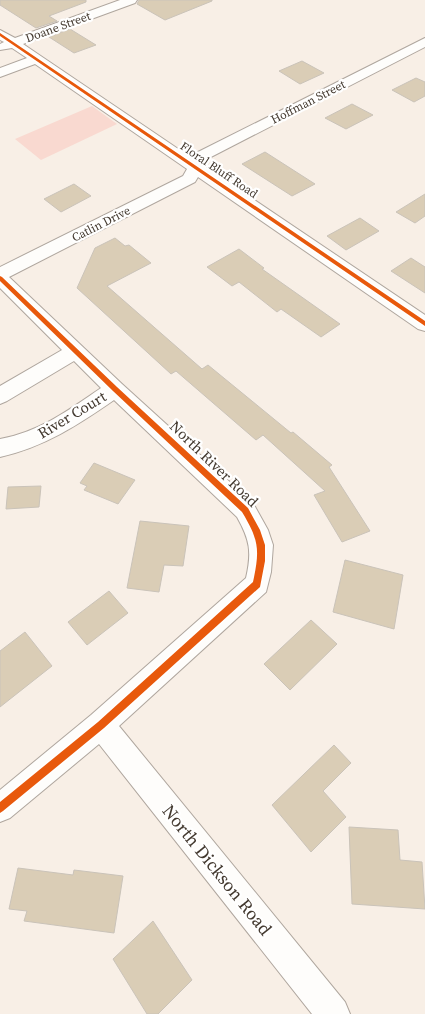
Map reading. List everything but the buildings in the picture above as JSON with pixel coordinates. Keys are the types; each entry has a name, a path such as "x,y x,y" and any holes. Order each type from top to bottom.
{"street":[{"name":"Doane Street","path":"7,46 131,0"},
{"name":"Floral Bluff Road","path":"0,34 7,46 37,59 424,322"},
{"name":"Hoffman Street","path":"196,167 203,155 425,42"},
{"path":"0,73 37,59"},
{"name":"Catlin Drive","path":"0,274 189,179 196,167"},
{"name":"North River Road","path":"0,278 115,389 245,510 258,532 264,555 256,584 101,725 0,808"},
{"path":"0,396 75,351"},
{"name":"River Court","path":"0,448 15,446 44,435 115,389"},
{"name":"North Dickson Road","path":"101,725 333,1014"}],"shaded area":[{"path":"92,106 117,124 41,160 15,139"}],"cycle path":[{"path":"0,34 425,324"},
{"path":"0,278 115,389 245,510 256,530 262,553 257,584 101,725 0,808"}]}
